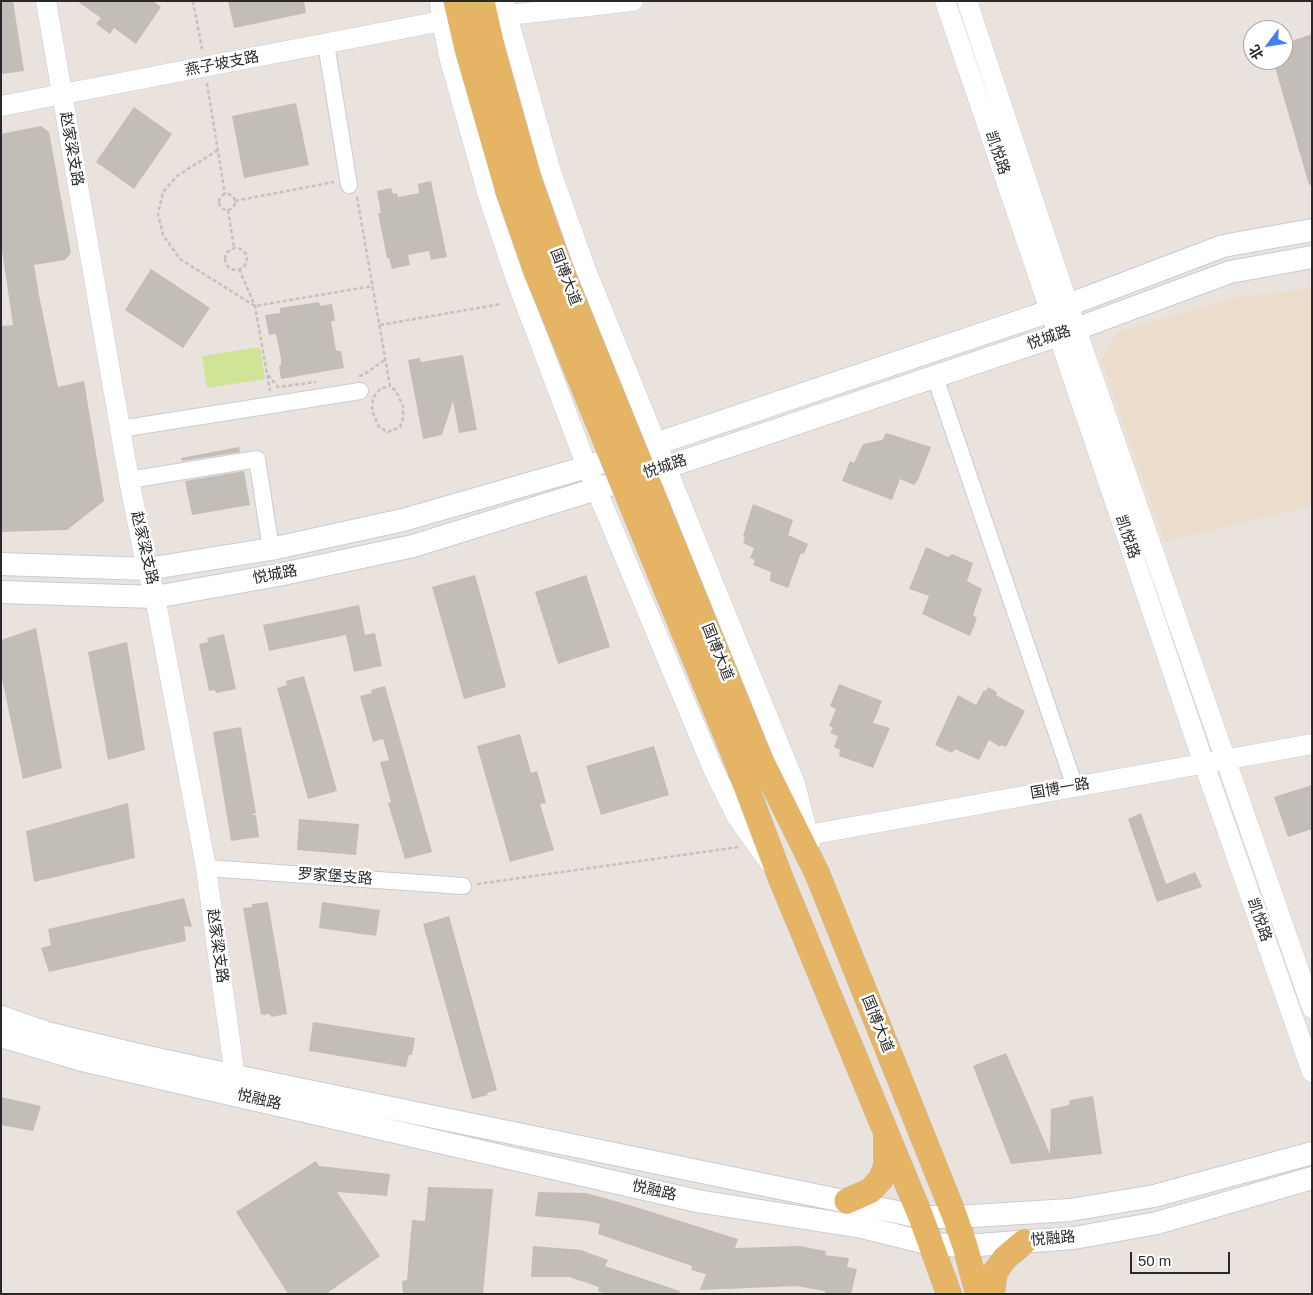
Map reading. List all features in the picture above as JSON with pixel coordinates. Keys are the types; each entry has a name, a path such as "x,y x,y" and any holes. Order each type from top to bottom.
{"main road":[{"name":"国博大道","path":"456,1 467,49 518,183 559,265 748,758 781,879 921,1216 949,1294"},
{"name":"国博大道","path":"482,1 518,183"},
{"name":"悦城路","path":"1,564 147,569 271,549 403,520 587,466 657,443 1059,308 1223,246 1312,230"},
{"name":"悦城路","path":"1,592 155,597 278,575 413,546 667,467 1067,332 1230,272 1312,257"},
{"name":"国博大道","path":"748,758 817,873 955,1217 978,1294"},
{"name":"悦融路","path":"1,1017 56,1035 236,1086 697,1201 862,1227 931,1244 965,1246 1074,1238 1157,1223 1312,1178"},
{"name":"悦融路","path":"1,1036 82,1060 236,1086 921,1216 955,1217 1070,1210 1154,1196 1312,1153"},
{"path":"847,1202 870,1191 881,1179 886,1166 886,1133"},
{"path":"992,1294 995,1272 1005,1258 1024,1242"}],"street":[{"name":"赵家梁支路","path":"46,1 129,480 147,569 155,597 206,868 236,1086"},
{"path":"633,1 505,8 551,172 587,273 795,784 817,873"},
{"name":"凯悦路","path":"945,1 1059,308"},
{"name":"凯悦路","path":"967,1 1059,308 1204,764 1312,1072"},
{"name":"燕子坡支路","path":"1,106 326,44 441,11"},
{"path":"441,11 449,56 488,195 517,282 587,466 714,771 737,817 781,879"},
{"path":"326,44 349,185"},
{"name":"凯悦路","path":"1067,332 1224,760 1312,1008"},
{"path":"935,377 1074,787"},
{"path":"120,429 273,405 357,384"},
{"path":"129,480 257,459 271,549"},
{"name":"国博一路","path":"808,834 1312,744"},
{"name":"罗家堡支路","path":"206,868 463,886"}],"path":[{"path":"193,1 202,49"},
{"path":"207,82 225,194"},
{"path":"218,150 176,176 163,192 158,214 163,235 180,259 255,306 373,286"},
{"path":"235,201 338,181 349,185 357,196 390,386 396,391 400,399 403,418 400,427 388,432 379,427 372,411 373,398 380,389 390,386"},
{"path":"225,194 232,196 235,201 234,206 228,210 222,209 218,202 220,197 225,194"},
{"path":"228,210 234,248"},
{"path":"234,248 242,250 247,255 245,265 239,269 232,269 226,260 227,253 234,248"},
{"path":"239,269 255,306 273,405"},
{"path":"380,325 501,304"},
{"path":"357,384 363,375 386,359"},
{"path":"267,374 278,387 325,380"},
{"path":"463,886 756,845"}],"shaded area":[{"path":"1312,288 1312,506 1165,542 1102,361 1117,332 1235,298"}],"green space":[{"path":"260,347 265,379 207,388 202,356"}],"building":[{"path":"1,1 13,1 24,71 1,74"},
{"path":"77,1 153,1 161,7 136,44 114,28 110,34 96,24 101,18"},
{"path":"228,1 304,1 306,13 234,28"},
{"path":"1312,34 1312,184 1309,185 1276,70 1293,70 1293,41"},
{"path":"296,103 309,165 244,178 232,116"},
{"path":"134,107 172,134 134,189 96,162"},
{"path":"41,126 49,132 71,253 65,260 34,265 39,295 58,387 84,381 104,501 67,530 1,532 1,326 13,325 1,244 1,134"},
{"path":"431,181 447,257 431,260 429,251 408,255 410,265 392,269 389,258 387,258 378,213 381,213 377,191 391,188 393,194 397,193 398,197 419,193 418,184"},
{"path":"151,269 210,308 183,348 125,310"},
{"path":"319,302 320,306 332,304 335,321 331,321 336,350 341,351 344,368 281,379 279,366 281,365 281,359 276,334 269,335 265,315 280,313 280,308"},
{"path":"463,355 477,430 459,433 453,401 442,435 423,439 408,360 420,358 421,362"},
{"path":"886,433 931,447 918,480 914,485 900,479 892,500 842,481 850,461 854,463 863,444 882,440"},
{"path":"239,447 240,452 182,461 181,458"},
{"path":"244,471 250,505 192,515 185,481"},
{"path":"753,504 793,520 788,535 808,544 804,554 801,553 788,588 770,581 771,572 753,565 755,560 750,558 754,548 743,543 745,537 743,536"},
{"path":"926,547 948,557 952,554 973,563 967,581 982,589 973,615 977,618 970,636 922,614 929,596 909,589"},
{"path":"475,575 506,687 464,699 432,587"},
{"path":"586,575 610,647 558,664 535,592"},
{"path":"359,605 365,635 375,633 382,666 354,672 346,635 269,651 263,625"},
{"path":"36,628 62,768 23,779 1,674 1,640"},
{"path":"224,634 236,689 216,693 215,690 209,691 199,644 208,642 207,638"},
{"path":"127,642 145,750 108,760 88,652"},
{"path":"304,676 337,791 308,799 277,688 287,685 286,681"},
{"path":"839,684 882,701 873,723 890,728 873,768 839,756 840,750 834,747 838,736 830,733 833,728 829,726 836,709 830,706"},
{"path":"385,686 432,852 405,859 388,803 391,802 380,762 389,760 383,739 373,742 360,696 372,693 371,690"},
{"path":"988,687 997,692 996,695 1025,711 1006,747 1001,745 1000,747 989,740 979,760 955,749 952,753 935,745 958,695 976,705 984,690 986,691"},
{"path":"241,727 256,813 251,815 256,815 259,837 231,841 213,732"},
{"path":"520,734 531,773 537,771 546,803 540,804 554,850 510,862 477,746"},
{"path":"654,746 669,795 601,815 586,766"},
{"path":"1312,785 1312,829 1288,837 1274,797"},
{"path":"128,803 135,858 34,882 26,831"},
{"path":"1141,813 1166,884 1195,872 1202,887 1157,902 1128,819"},
{"path":"299,819 359,824 356,855 297,850"},
{"path":"184,898 192,927 184,926 186,941 49,972 41,948 51,945 48,929"},
{"path":"268,902 287,1014 271,1017 270,1014 261,1015 243,908 252,907 252,904"},
{"path":"322,902 380,910 376,936 319,928"},
{"path":"449,916 497,1090 487,1093 488,1095 472,1099 423,924"},
{"path":"313,1022 415,1038 412,1055 409,1055 406,1067 309,1051"},
{"path":"1006,1053 1050,1154 1051,1109 1069,1105 1070,1100 1093,1096 1102,1154 1011,1164 973,1066"},
{"path":"1,1097 41,1106 33,1131 1,1125"},
{"path":"316,1161 319,1166 390,1174 387,1196 337,1192 380,1256 326,1294 288,1294 236,1212"},
{"path":"428,1187 493,1189 483,1294 403,1294 402,1281 407,1280 412,1220 425,1221"},
{"path":"538,1192 586,1193 626,1204 738,1239 735,1248 799,1246 826,1251 825,1255 849,1258 847,1267 857,1269 851,1294 825,1294 825,1291 796,1286 700,1290 706,1274 691,1270 692,1266 598,1234 600,1224 588,1221 535,1216"},
{"path":"533,1246 581,1250 608,1260 605,1266 680,1291 679,1294 606,1294 598,1291 599,1287 569,1277 531,1277"}]}
